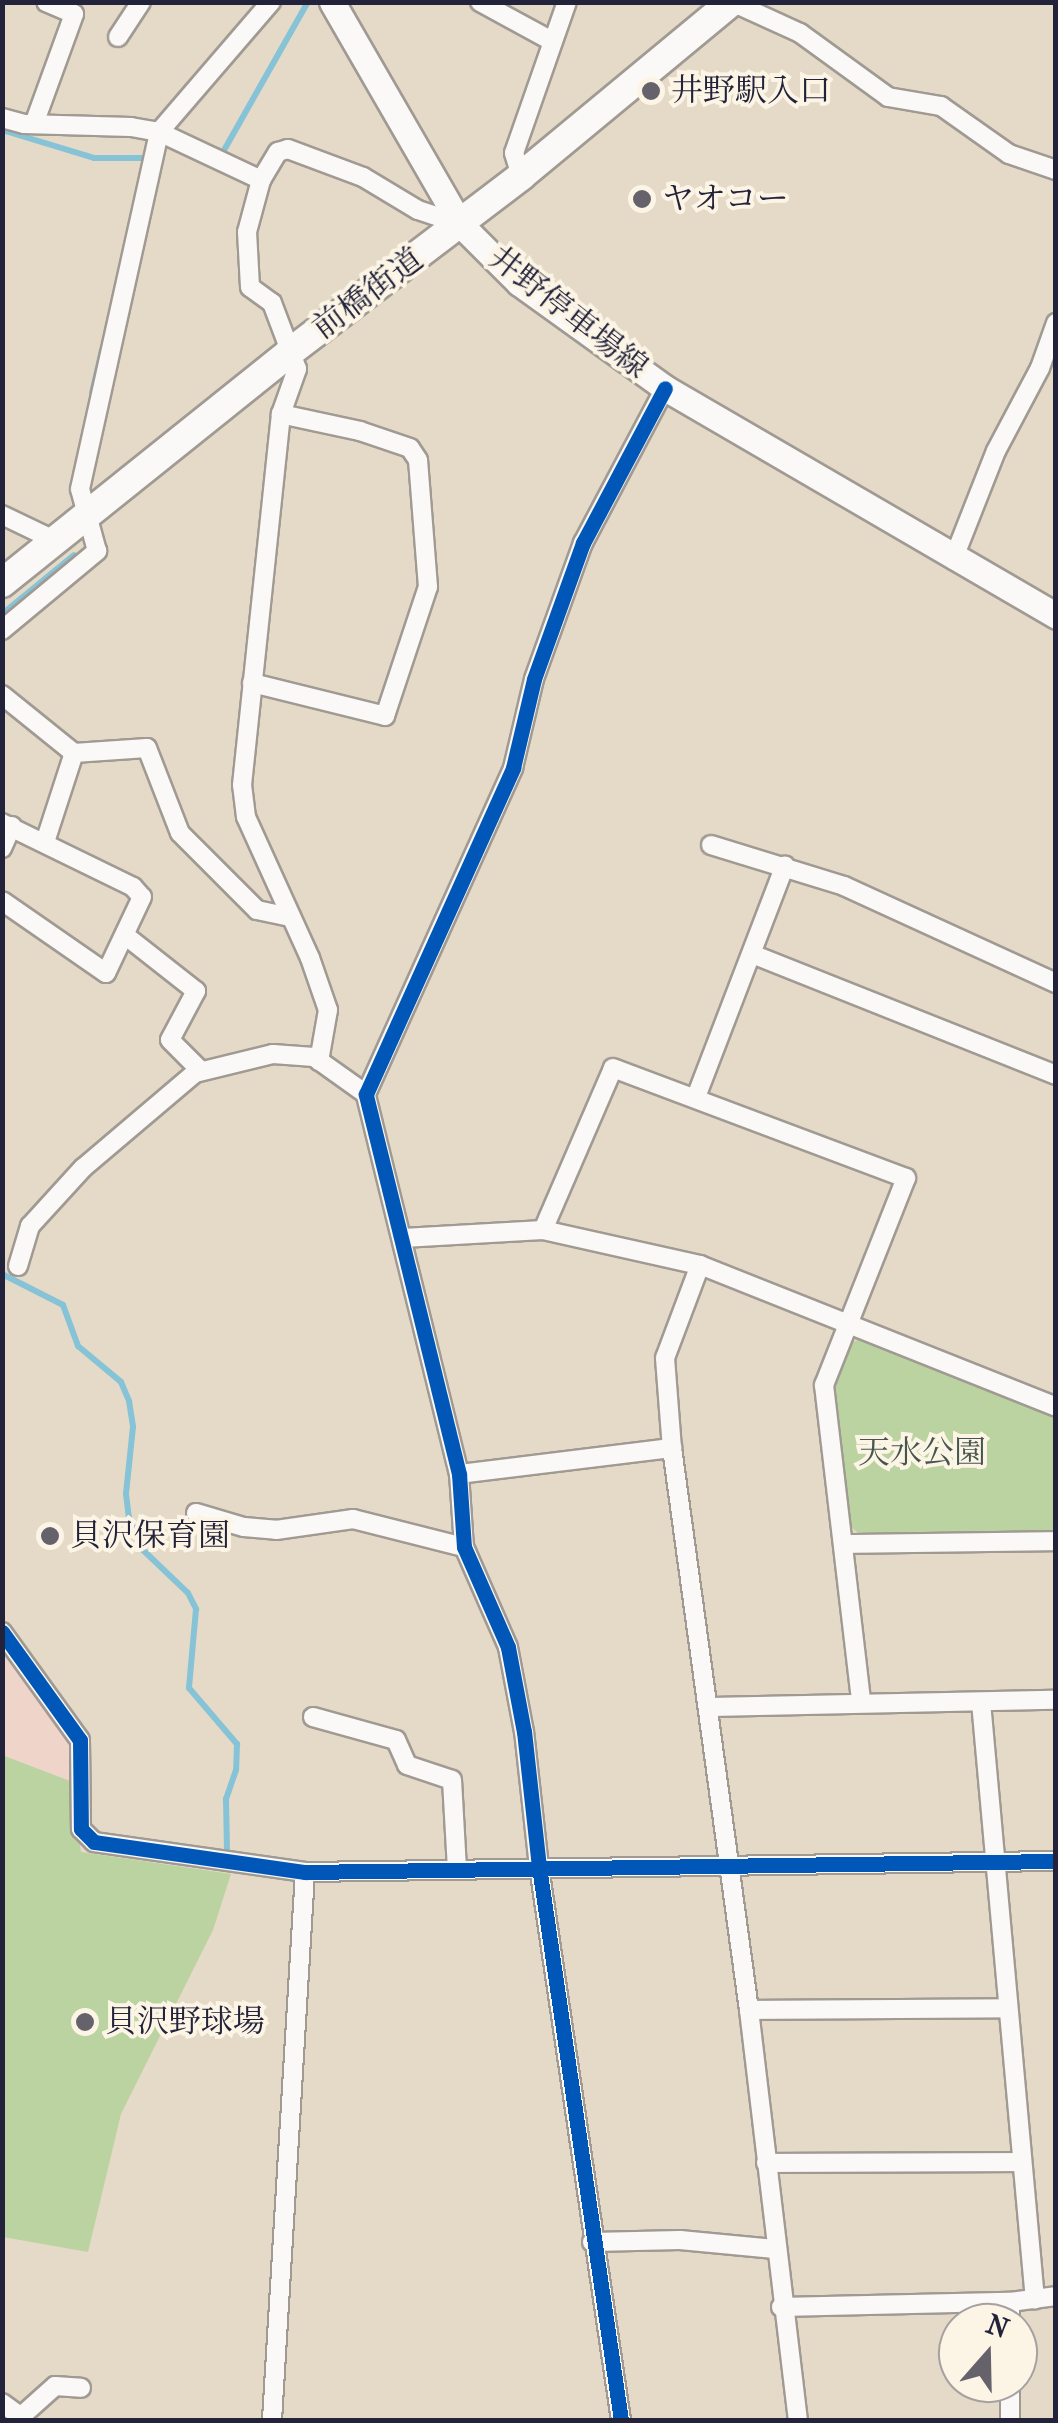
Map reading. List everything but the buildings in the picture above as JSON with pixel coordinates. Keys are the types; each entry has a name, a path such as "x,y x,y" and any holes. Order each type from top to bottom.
{"main road":[{"name":"井野停車場線","path":"332,2 460,224 518,283 665,388 953,560 1056,616"},
{"name":"前橋街道","path":"2,582 289,353 521,176 732,2"}],"street":[{"path":"34,124 74,14 46,2"},
{"path":"118,38 141,2"},
{"path":"2,630 97,552 80,490 159,132 271,2"},
{"path":"480,2 550,40"},
{"path":"521,176 514,153 550,40 567,2"},
{"path":"732,2 800,33 888,97 941,106 1009,154 1056,170"},
{"path":"2,118 34,124 132,126 159,132 262,180"},
{"path":"319,1061 328,1010 246,817 242,785 281,414 297,368 272,302 250,287 247,232 262,180 278,152 288,149 363,177 418,210 460,224"},
{"path":"953,560 996,451 1040,368 1056,323"},
{"path":"621,2420 539,1868 524,1732 508,1646 464,1546 459,1474 366,1094 513,768 534,679 584,543 665,388"},
{"path":"252,683 385,716 428,587 418,460 410,448 360,431 281,414"},
{"path":"2,515 54,540"},
{"path":"2,695 74,752 147,748 180,834 257,910 291,917"},
{"path":"45,842 74,752"},
{"path":"2,848 7,824 133,887 142,897 106,973 2,902"},
{"path":"711,845 784,865 930,922 1056,983"},
{"path":"696,1097 784,865"},
{"path":"126,936 196,991 170,1040 202,1071"},
{"path":"752,954 1056,1076"},
{"path":"18,1266 30,1226 83,1168 202,1071 273,1054 319,1061 366,1094"},
{"path":"542,1230 614,1068 906,1178 824,1385 846,1544 860,1702"},
{"path":"403,1238 542,1230 700,1264 1056,1407"},
{"path":"700,1264 665,1358 672,1448 749,2010 781,2307 798,2420"},
{"path":"459,1474 672,1448"},
{"path":"196,1513 244,1527 276,1530 353,1519 464,1546"},
{"path":"846,1544 1056,1541"},
{"path":"2,1632 80,1740 81,1828 94,1842 305,1872 1056,1860"},
{"path":"708,1707 1056,1700"},
{"path":"981,1702 1035,2300"},
{"path":"313,1718 396,1740 407,1764 452,1780 458,1869"},
{"path":"272,2420 305,1872"},
{"path":"749,2010 1007,2008"},
{"path":"766,2163 1022,2162"},
{"path":"592,2242 680,2240 775,2249"},
{"path":"781,2307 1010,2302 1056,2296"},
{"path":"2,2402 19,2419 55,2386 82,2388"}],"shaded area":[{"path":"2,1642 74,1742 70,1781 3,1755"}],"green space":[{"name":"天水公園","path":"858,1340 1055,1418 1055,1532 860,1535 850,1526 834,1383 851,1343"},
{"name":"貝沢野球場","path":"2,1755 70,1781 81,1852 231,1874 213,1930 121,2114 88,2252 3,2237"}],"waterway":[{"path":"212,148 223,152 308,2"},
{"path":"2,130 94,158 148,158"},
{"path":"92,393 102,350"},
{"path":"2,614 74,555"},
{"path":"2,1274 63,1305 78,1346 121,1382 129,1401 133,1427 126,1494 129,1517 143,1550 188,1593 196,1609 189,1688 237,1744 236,1770 226,1799 227,1849"}],"cycle path":[{"path":"621,2420 539,1867 524,1732 508,1647 464,1547 459,1474 366,1094 513,768 534,679 583,543 665,388"},
{"path":"2,1632 80,1740 81,1829 94,1842 305,1872 1056,1861"}],"place":[{"name":"井野駅入口","path":"651,91"},
{"name":"ヤオコー","path":"642,199"},
{"name":"貝沢保育園","path":"50,1536"},
{"name":"貝沢野球場","path":"85,2022"}]}
